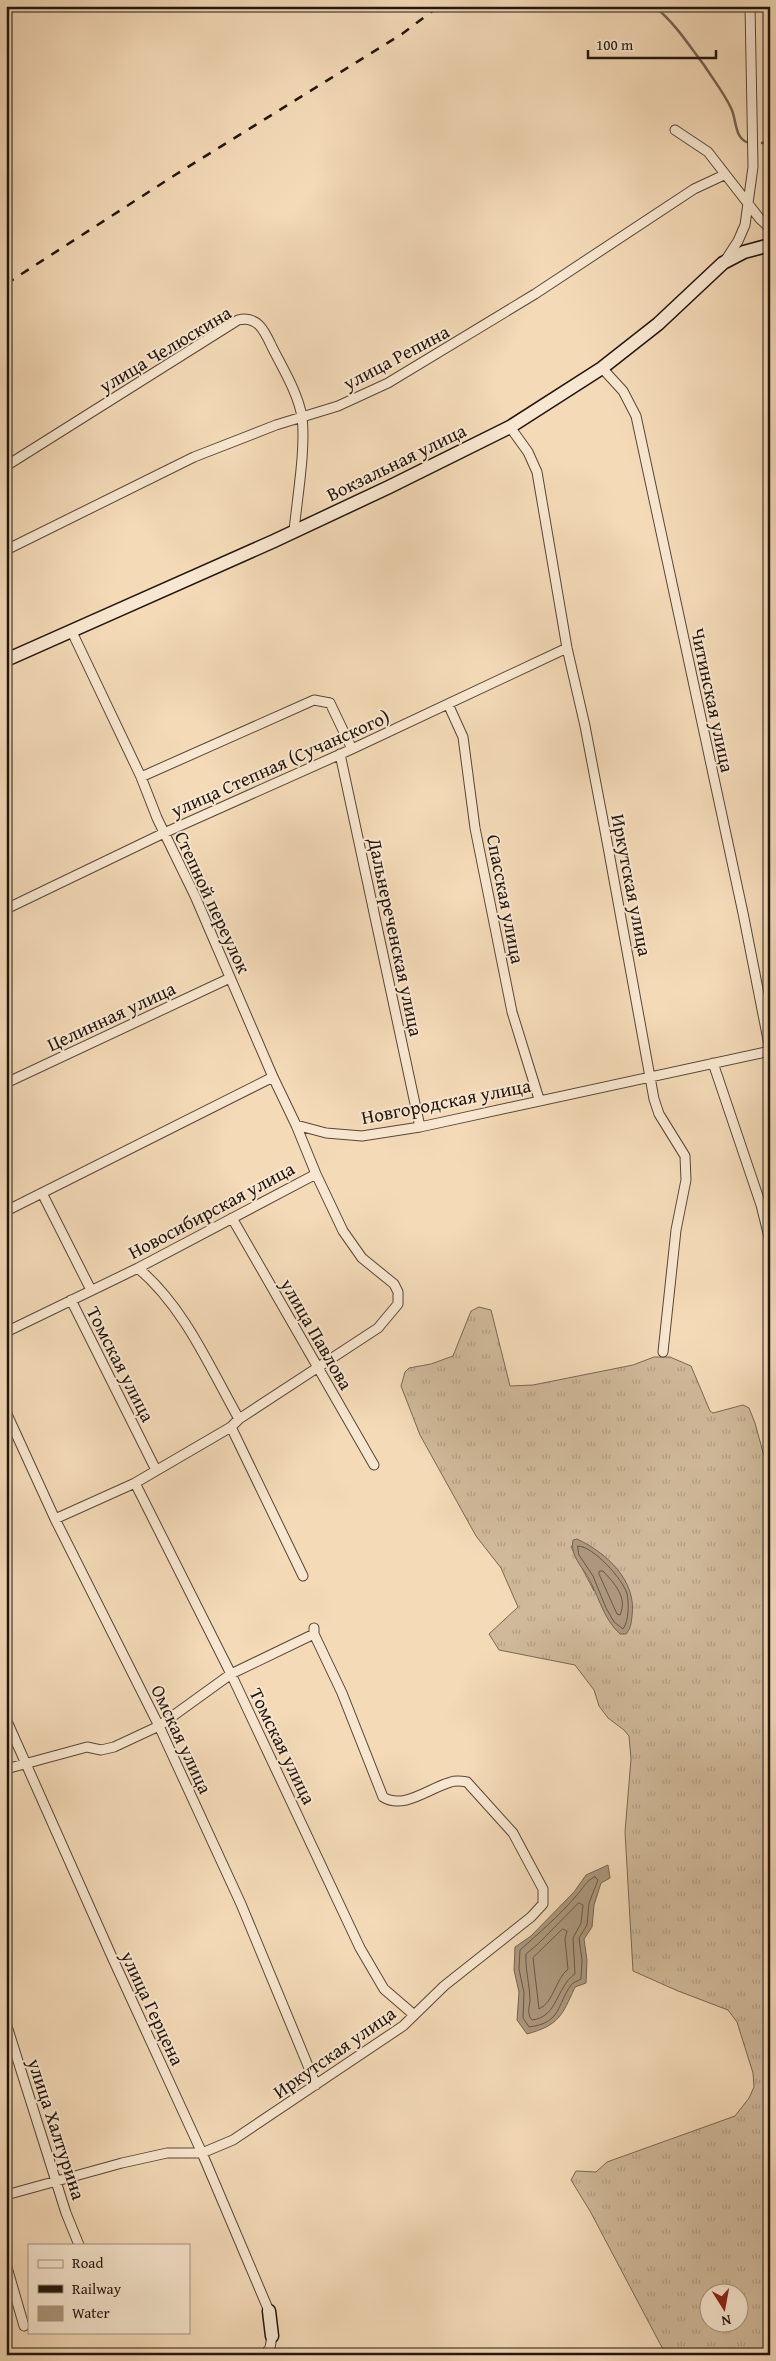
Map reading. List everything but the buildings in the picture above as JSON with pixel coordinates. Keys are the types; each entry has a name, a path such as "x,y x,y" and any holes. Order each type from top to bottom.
{"main road":[{"name":"Вокзальная улица","path":"6,660 294,531 389,487 510,427 602,368 658,324 723,263 744,252 770,245"},
{"path":"269,2311 272,2336"}],"street":[{"path":"723,263 738,241 745,225 749,205 754,148 750,6"},
{"path":"676,130 708,152 749,205 770,228"},
{"name":"улица Репина","path":"6,550 194,457 302,416 338,406 395,380 543,289 694,189 724,174"},
{"name":"улица Челюскина","path":"6,466 214,335 245,319 252,320 262,326 293,389 302,416 303,435 294,531"},
{"name":"Читинская улица","path":"602,368 623,391 636,416 743,913 770,1050"},
{"name":"Иркутская улица","path":"510,427 528,452 537,472 567,648 585,726 638,1004 654,1099 659,1114 685,1156 686,1180 676,1230 664,1352"},
{"name":"Степной переулок","path":"72,632 195,896 273,1077"},
{"name":"улица Степная (Сучанского)","path":"6,909 164,833 352,749 567,648"},
{"path":"141,777 314,700 330,703 352,749"},
{"name":"Спасская улица","path":"448,704 463,737 475,828 512,1012 539,1099"},
{"name":"Дальнереченская улица","path":"340,754 420,1126"},
{"name":"Целинная улица","path":"6,1083 230,978"},
{"name":"Новгородская улица","path":"296,1125 326,1133 362,1136 420,1126 770,1050"},
{"path":"713,1063 761,1205 770,1242"},
{"path":"6,1211 273,1077 296,1125 316,1174"},
{"name":"Новосибирская улица","path":"6,1332 138,1268 316,1174 343,1231 362,1258 394,1284 398,1292 398,1304 378,1328 318,1369"},
{"name":"Томская улица","path":"42,1193 91,1290"},
{"name":"улица Павлова","path":"232,1218 374,1465"},
{"path":"138,1268 156,1283 181,1315 239,1419"},
{"name":"Томская улица","path":"71,1300 156,1470"},
{"path":"55,1519 135,1483 231,1427 239,1419 318,1369"},
{"name":"Омская улица","path":"6,1412 55,1519 159,1726 241,1904 316,2085"},
{"path":"231,1427 302,1576"},
{"name":"Томская улица","path":"135,1483 231,1674 360,1948 384,1989 414,2014"},
{"name":"Иркутская улица","path":"202,2153 233,2140 403,2026 414,2014 543,1904 543,1889 513,1833 467,1782 453,1781 405,1800 391,1802 383,1797 342,1693 314,1631 231,1674"},
{"path":"6,1769 87,1747 101,1750 114,1747 159,1726 231,1674"},
{"name":"улица Герцена","path":"6,1719 28,1764 112,1957 202,2153 269,2311"},
{"name":"улица Халтурина","path":"6,2023 56,2180 79,2244"},
{"path":"6,2195 56,2180 167,2154 202,2153"},
{"path":"6,2264 24,2326"},
{"path":"264,2355 270,2348 272,2336"}],"green space":[{"path":"479,1307 491,1310 510,1386 533,1385 633,1365 654,1357 670,1357 691,1366 710,1411 713,1413 743,1405 749,1408 755,1423 770,1478 770,1796 767,1796 767,1807 770,1812 768,2355 666,2355 590,2211 571,2180 576,2171 596,2172 607,2162 735,2116 749,2098 754,2087 753,2073 737,2022 728,2010 633,1971 625,1832 631,1759 629,1736 608,1718 599,1706 594,1690 575,1665 499,1650 489,1634 518,1607 501,1568 476,1536 420,1435 401,1386 405,1372 409,1368 431,1364 453,1356 471,1311","holes":["577,1539 594,1591 571,1547"]}],"water":[{"path":"577,1539 609,1560 625,1580 630,1591 632,1603 631,1624 626,1634 620,1634 614,1628 602,1608 589,1579 577,1561 573,1551 573,1540"},
{"path":"608,1865 610,1878 601,1883 594,1905 592,1927 584,1939 587,1960 586,1983 575,1987 563,2012 553,2023 538,2031 527,2034 517,2020 519,1992 514,1970 515,1947 531,1936 574,1892 586,1875"}],"waterway":[{"path":"654,6 675,27 704,65 728,102 738,133 744,141 749,143"},
{"path":"762,143 770,141"}],"railway":[{"path":"6,284 175,175 402,34 439,6"}]}
